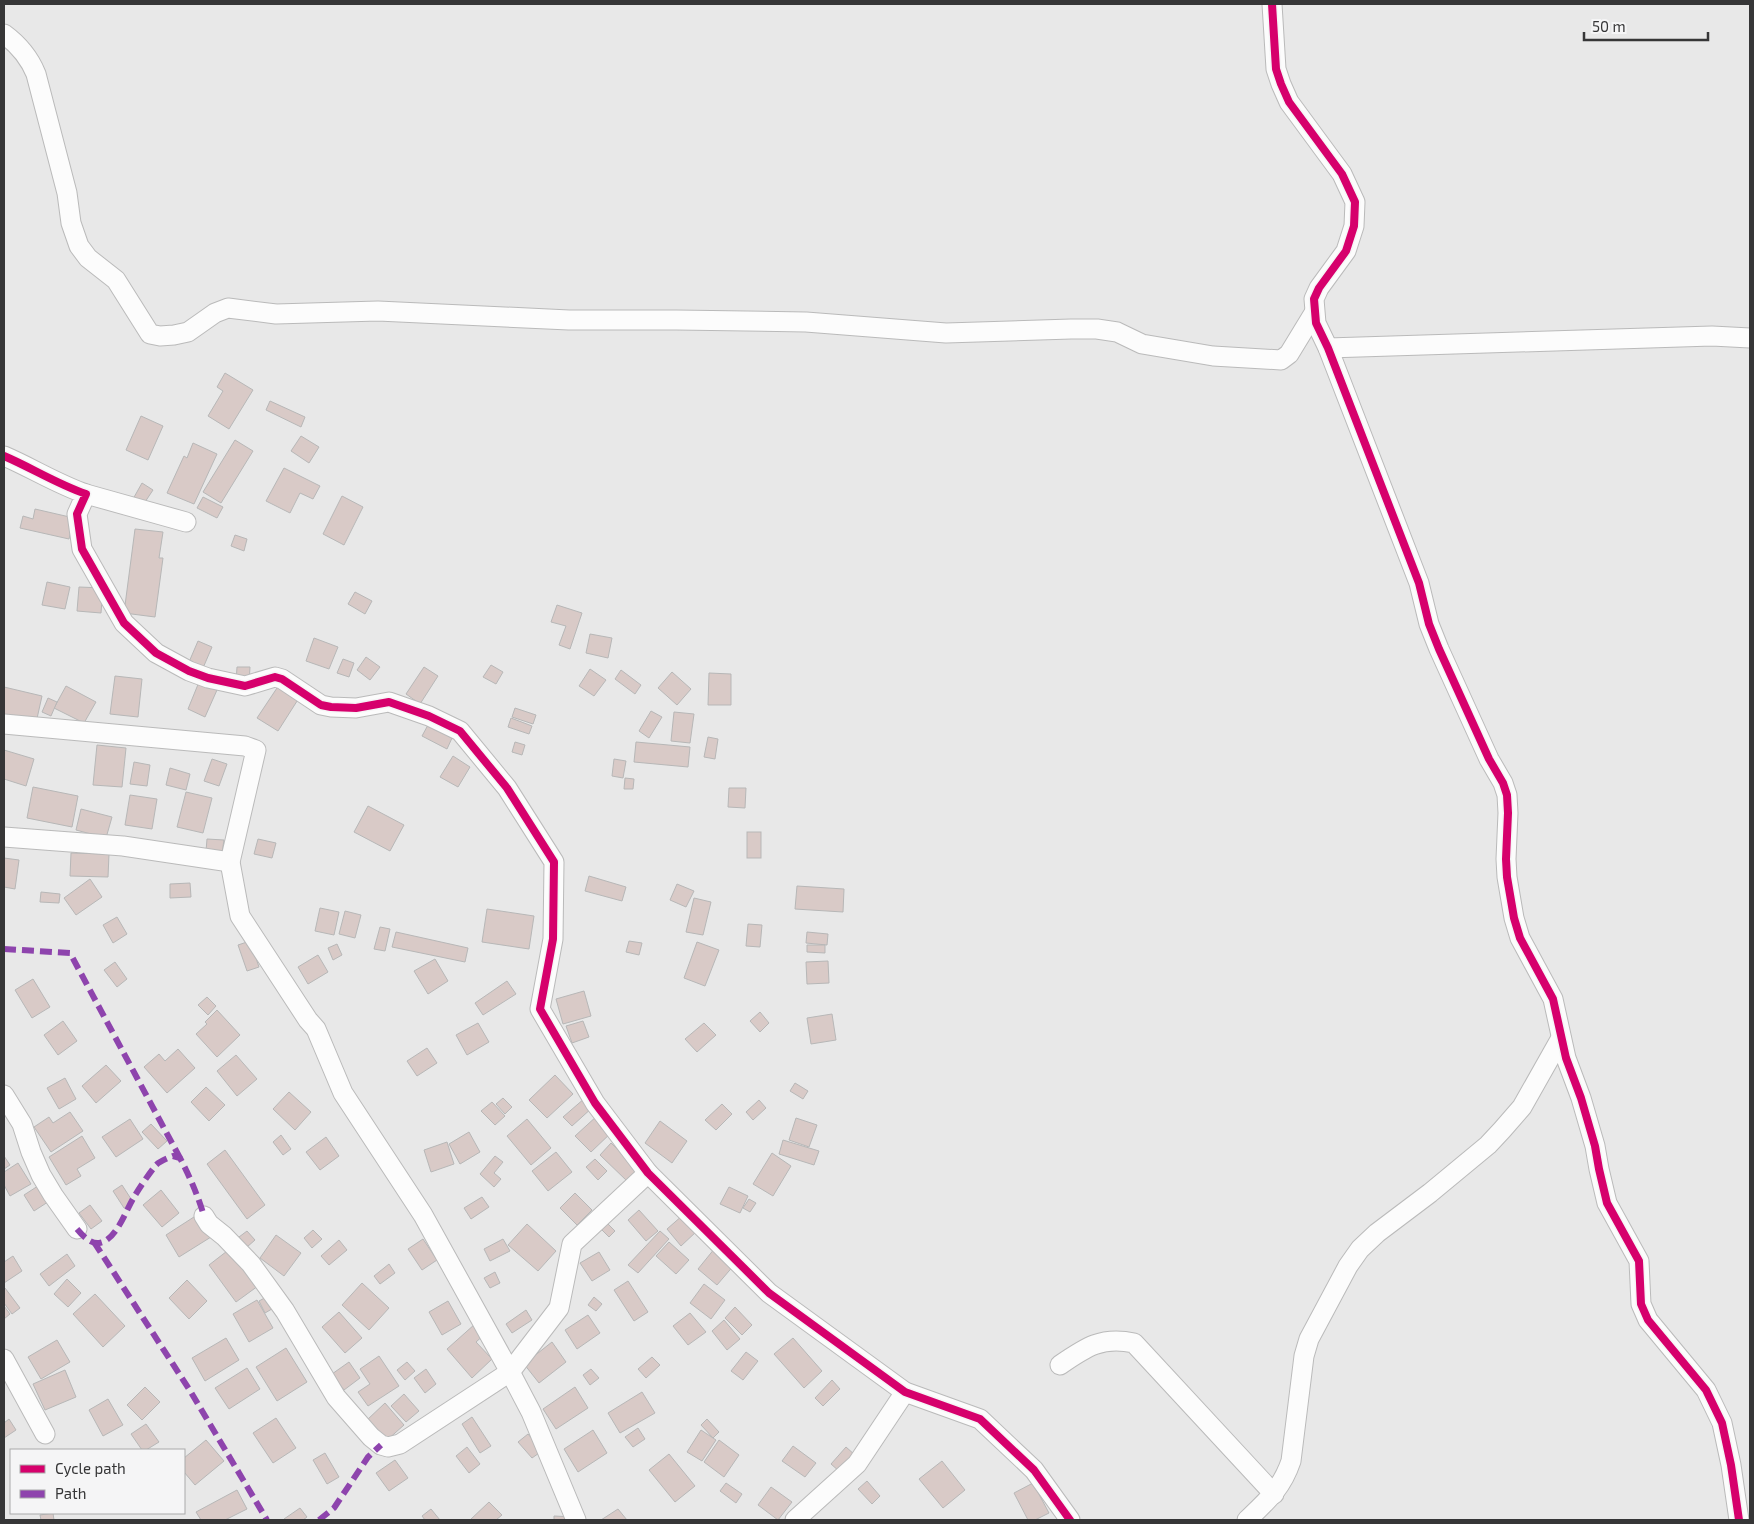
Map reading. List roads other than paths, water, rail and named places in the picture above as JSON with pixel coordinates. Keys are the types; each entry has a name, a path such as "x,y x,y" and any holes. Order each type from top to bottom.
{"street":[{"path":"1272,4 1276,69 1281,84 1289,102 1342,174 1355,202 1354,226 1346,251 1319,288 1314,299 1316,323 1328,348 1419,583 1439,649 1489,759 1504,783 1508,813 1507,877 1514,918 1520,938 1552,999 1566,1058 1582,1098 1595,1146 1607,1203 1639,1261 1641,1304 1648,1320 1706,1390 1722,1423 1731,1465 1739,1520"},
{"path":"4,34 30,60 36,74 62,170 71,223 79,246 88,258 116,280 150,334 160,336 188,332 215,313 228,308 276,314 378,311 569,320 806,322 946,333 1097,329 1117,332 1142,344 1213,356 1281,360 1286,358 1293,349 1314,313"},
{"path":"1328,348 1712,336 1750,338"},
{"path":"4,456 34,469 54,482 86,494 186,522"},
{"path":"86,494 78,514 82,549 85,557 124,623 156,653 189,671 208,678 245,686 276,678 282,679 321,705 356,708 389,702 429,716 460,731 502,780 554,862 553,939 540,1009 595,1103 648,1173 769,1292 906,1392 980,1419 1034,1470 1070,1520"},
{"path":"4,724 245,746 256,750 230,862 240,916 308,1020 316,1029 343,1093 423,1215 531,1412 576,1520"},
{"path":"4,837 123,846 230,862"},
{"path":"1247,1520 1274,1494 1285,1477 1291,1461 1304,1356 1309,1339 1348,1266 1360,1249 1377,1233 1430,1193 1488,1145 1522,1108 1561,1038"},
{"path":"4,1095 22,1124 41,1175 77,1229"},
{"path":"204,1216 209,1224 224,1236 250,1264 285,1311 336,1397 371,1437 380,1445 388,1447 400,1444 510,1372 559,1308 572,1244 648,1173"},
{"path":"1060,1365 1086,1347 1121,1340 1134,1343 1274,1494"},
{"path":"4,1359 45,1434"},
{"path":"795,1520 857,1464 906,1392"}]}
